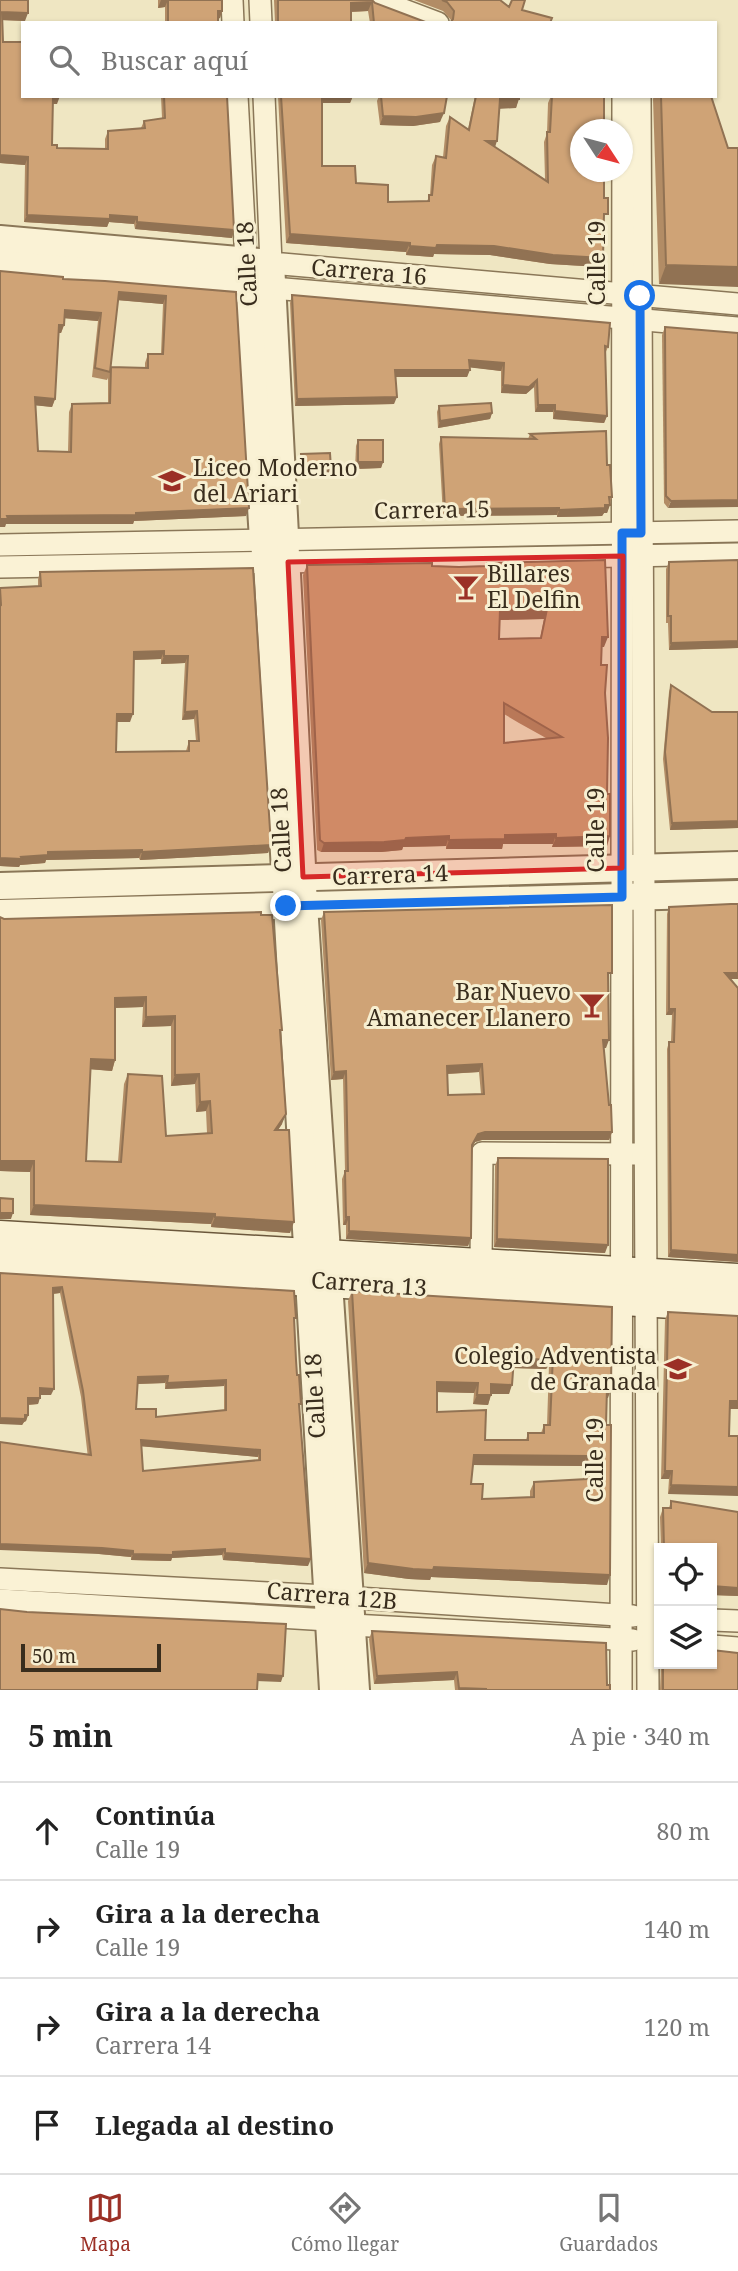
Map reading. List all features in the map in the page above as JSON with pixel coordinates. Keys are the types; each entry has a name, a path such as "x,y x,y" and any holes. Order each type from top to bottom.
{"main road":[{"name":"Carrera 13","path":"0,1236 317,1268 634,1287 738,1279"},
{"name":"Carrera 13","path":"0,1262 317,1268 481,1264 634,1287 738,1307"}],"street":[{"path":"232,0 233,21"},
{"path":"260,0 261,21"},
{"path":"377,0 433,21"},
{"name":"Calle 18","path":"237,98 260,274 293,877 339,1610 333,1690"},
{"name":"Calle 18","path":"260,274 264,98"},
{"name":"Calle 19","path":"633,98 633,897 622,1058 622,1154 647,1486 653,1617 648,1690"},
{"name":"Carrera 16","path":"0,239 632,319 738,328"},
{"name":"Carrera 16","path":"0,264 260,274 632,295 738,304"},
{"name":"Carrera 15","path":"0,567 632,533 738,531"},
{"name":"Carrera 15","path":"0,545 632,556 738,554"},
{"name":"Carrera 14","path":"0,886 738,865"},
{"path":"486,872 487,901"},
{"path":"354,876 356,904"},
{"name":"Carrera 14","path":"0,912 738,894"},
{"name":"Calle 19","path":"621,1690 621,1490 645,1154 645,1058 633,897"},
{"path":"622,1058 645,1058"},
{"path":"481,1264 482,1153 645,1154"},
{"path":"621,1490 647,1486"},
{"name":"Carrera 12B","path":"0,1579 653,1641"},
{"name":"Carrera 12B","path":"0,1600 653,1617"},
{"name":"Calle 18","path":"339,1610 356,1690"},
{"path":"717,1620 738,1620"},
{"path":"717,1646 738,1648"}],"highlighted area":[{"path":"623,556 622,868 303,877 288,562"}],"building":[{"path":"0,0 28,0 28,13 2,12 3,42 21,42 21,98 53,98 52,145 57,145 57,148 108,149 108,131 145,128 144,121 165,118 164,98 227,98 234,230 137,222 137,217 110,215 110,219 27,215 28,157 0,155"},
{"path":"168,0 222,0 218,21 168,21"},
{"path":"278,0 372,0 423,21 374,21 372,2 351,3 351,21 278,21"},
{"path":"442,0 500,0 509,7 512,0 525,0 522,10 552,18 551,21 452,21 454,11"},
{"path":"281,98 322,98 322,166 355,166 356,183 388,185 388,202 429,201 436,156 446,158 450,117 469,130 476,98 519,98 500,99 497,141 486,141 548,182 547,132 550,132 552,98 604,98 604,119 570,119 570,182 604,182 604,198 608,198 608,214 604,214 603,258 553,255 494,246 437,245 436,248 410,246 410,243 290,234"},
{"path":"381,98 447,98 444,113 416,117 383,116"},
{"path":"661,98 712,98 728,148 738,148 738,267 666,265"},
{"path":"0,271 63,279 236,292 249,508 136,515 7,516 8,519 0,519","holes":["119,292 166,296 163,354 148,354 148,368 111,367 110,403 72,404 71,452 38,451 35,397 55,399 59,325 64,325 65,310 101,313 95,368 110,372"]},
{"path":"292,295 610,323 608,347 605,346 607,416 555,411 555,405 538,405 537,380 529,387 503,385 504,363 469,360 470,370 395,370 397,397 297,399"},
{"path":"665,327 738,333 738,500 671,501 666,496"},
{"path":"491,403 492,413 440,421 439,406"},
{"path":"606,431 612,497 609,497 610,505 605,505 605,508 445,509 441,437 536,439 530,434"},
{"path":"358,440 383,440 383,462 358,462"},
{"path":"330,453 331,468 302,468 301,454"},
{"path":"605,560 608,637 602,637 601,665 607,665 605,693 610,836 556,838 556,834 505,835 505,839 449,840 449,836 384,842 324,843 320,840 307,565 432,563 432,566 459,567 487,566 487,563","holes":["547,609 541,638 499,639 500,610","504,703 562,737 504,743"]},
{"path":"738,560 738,641 671,643 671,616 668,616 669,562"},
{"path":"253,568 271,845 142,852 48,852 48,855 21,857 22,859 0,858 0,588 41,586 40,572","holes":["164,651 164,656 188,656 185,712 197,711 199,741 189,741 189,751 116,752 117,714 133,714 134,652"]},
{"path":"671,685 712,712 738,712 738,821 672,823 665,752"},
{"path":"738,904 738,973 725,973 738,988 738,1255 671,1250 669,1042 674,1042 675,1009 669,1009 669,907"},
{"path":"612,905 612,973 608,973 609,1040 603,1040 612,1132 478,1134 472,1145 471,1238 349,1231 345,1171 348,1171 346,1071 334,1072 324,912","holes":["482,1064 484,1094 448,1095 447,1066"]},
{"path":"261,912 261,915 272,915 286,1114 275,1130 289,1130 294,1222 215,1217 215,1214 34,1205 34,1161 0,1161 0,917","holes":["146,997 146,1017 175,1016 175,1075 199,1074 200,1102 210,1101 212,1133 166,1136 162,1076 128,1074 121,1162 86,1161 91,1059 115,1060 115,998"]},
{"path":"498,1158 608,1159 608,1245 497,1239"},
{"path":"0,1198 13,1199 13,1213 0,1213"},
{"path":"0,1273 294,1291 296,1360 311,1559 225,1553 225,1549 173,1552 173,1555 133,1554 133,1551 102,1548 0,1544 0,1442 91,1455 83,1391 62,1287 53,1288 54,1389 40,1388 40,1398 28,1398 28,1415 25,1415 25,1419 0,1418","holes":["168,1376 167,1383 226,1380 226,1410 156,1417 156,1409 136,1409 138,1377","141,1440 260,1450 260,1460 143,1471"]},
{"path":"352,1291 612,1307 611,1389 607,1388 606,1425 611,1425 610,1575 434,1567 433,1570 368,1563","holes":["553,1355 550,1425 544,1425 544,1433 528,1433 528,1440 485,1440 486,1410 437,1412 437,1382 478,1383 477,1395 491,1395 491,1384 512,1385 514,1358 550,1360","474,1455 587,1456 587,1479 534,1482 534,1497 482,1499 483,1484 471,1484"]},
{"path":"668,1312 738,1316 738,1401 730,1401 729,1436 738,1436 738,1487 671,1485 672,1471 665,1471"},
{"path":"671,1501 738,1512 738,1588 717,1586 717,1543 664,1543 663,1508 671,1508"},
{"path":"0,1609 286,1624 283,1676 258,1674 257,1690 0,1690"},
{"path":"372,1631 606,1643 607,1685 610,1685 610,1690 459,1688 457,1672 377,1676"},
{"path":"717,1651 738,1653 738,1690 663,1690 663,1669 717,1669"}],"place":[{"name":"Liceo Moderno del Ariari","path":"172,481"},
{"name":"Billares El Delfin","path":"466,587"},
{"name":"Bar Nuevo Amanecer Llanero","path":"592,1005"},
{"name":"Colegio Adventista de Granada","path":"678,1369"}],"route":[{"path":"286,906 622,897 622,533 641,533 640,296"}]}
